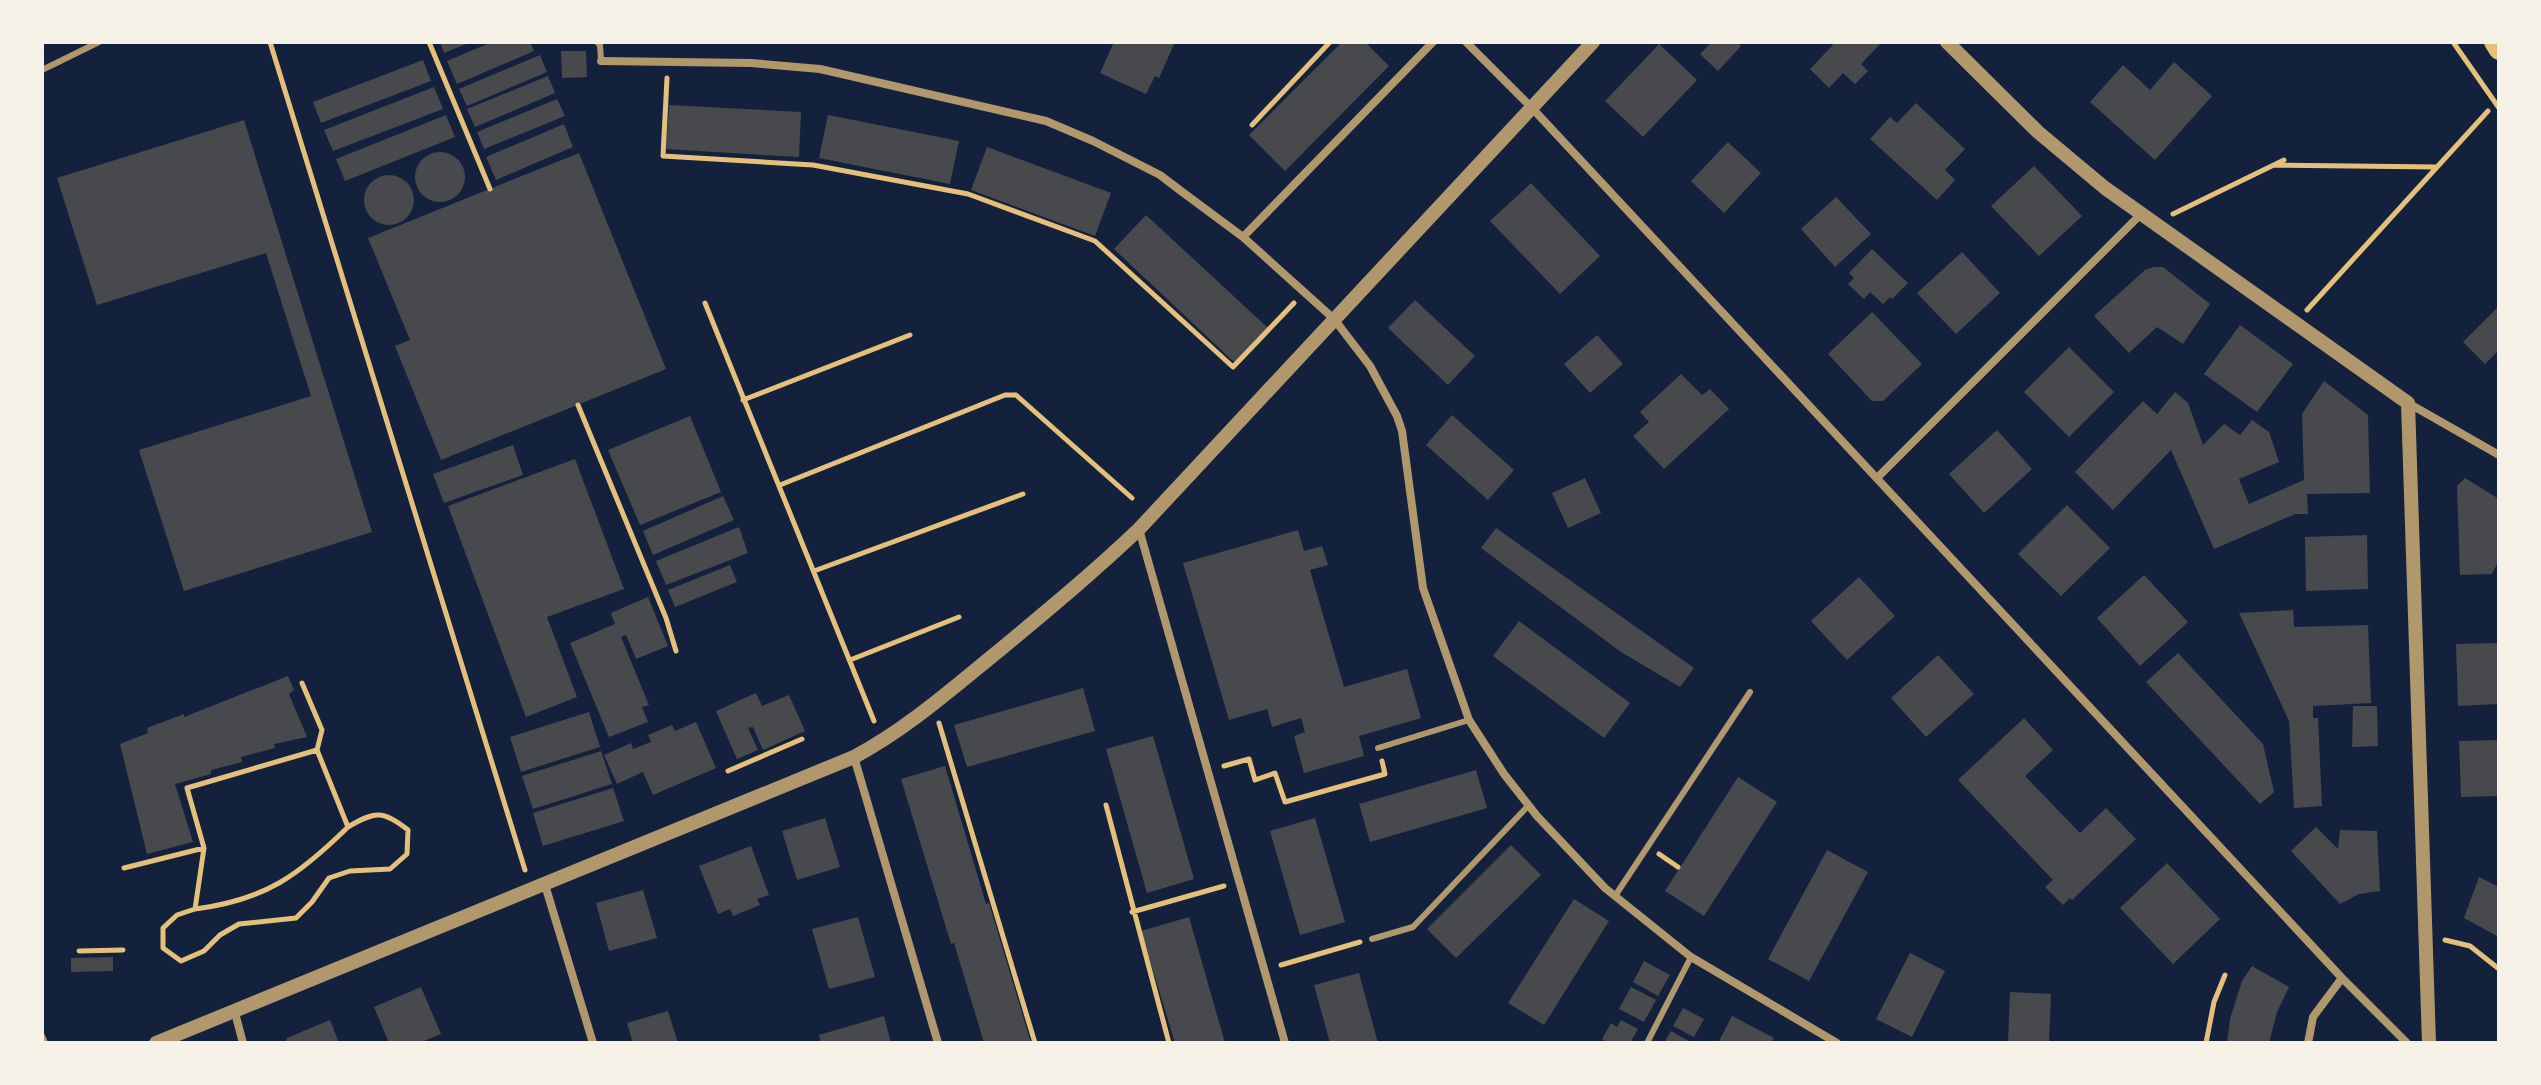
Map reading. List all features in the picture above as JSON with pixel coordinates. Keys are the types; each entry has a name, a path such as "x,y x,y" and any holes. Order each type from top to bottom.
{"main road":[{"path":"2494,42 2499,50"}],"street":[{"path":"1243,237 1433,42"},
{"path":"1466,42 1532,108 2342,978 2407,1043"},
{"path":"156,1043 854,757 879,743 968,676 1094,571 1139,529 1593,42"},
{"path":"1947,42 2038,132 2105,188 2408,403 2499,455"},
{"path":"601,61 668,61 820,69 1046,121 1160,175 1243,237 1334,319 1370,366 1397,416 1402,431 1423,588 1469,720 1504,774 1615,896 1691,957 1837,1043"},
{"path":"1878,477 2148,219"},
{"path":"2408,403 2429,1043"},
{"path":"1139,529 1285,1043"},
{"path":"854,757 938,1043"},
{"path":"545,885 593,1043"},
{"path":"2308,1043 2313,1017 2342,978"},
{"path":"234,1009 243,1043"}],"lane":[{"path":"42,70 99,42"},
{"path":"597,42 601,61"},
{"path":"1615,896 1750,692"},
{"path":"1378,748 1469,720"},
{"path":"1372,939 1413,927 1529,805"},
{"path":"1647,1043 1691,957"},
{"path":"42,1036 45,1043"}],"path":[{"path":"270,42 526,871 545,885"},
{"path":"429,42 490,189"},
{"path":"2453,42 2499,108"},
{"path":"1252,125 1327,43"},
{"path":"668,61 663,156 813,165 968,194 1095,241 1233,367 1304,292"},
{"path":"2296,323 2488,111"},
{"path":"2148,219 2284,160"},
{"path":"2274,165 2438,167"},
{"path":"705,303 875,722"},
{"path":"743,400 910,335"},
{"path":"780,485 1005,395 1016,395 1132,498"},
{"path":"578,405 666,618 676,651"},
{"path":"814,571 1023,494"},
{"path":"850,660 959,617"},
{"path":"302,683 322,730 317,750 348,827"},
{"path":"939,722 1035,1043"},
{"path":"728,771 802,739"},
{"path":"1240,761 1249,759 1255,780 1275,773 1285,802 1385,774 1378,748"},
{"path":"195,909 204,848 187,788 317,750"},
{"path":"1106,805 1169,1043"},
{"path":"369,815 389,815 408,830 407,854 390,869 350,871 329,878 296,918 239,924 220,935 204,951 181,961 163,948 163,928 177,915 195,909 230,905 280,884 327,848 348,827 369,815"},
{"path":"124,868 204,848"},
{"path":"1132,912 1238,881"},
{"path":"1264,969 1372,939"},
{"path":"2427,939 2453,940 2470,946 2499,969"},
{"path":"79,951 123,950"},
{"path":"2206,1043 2214,1002 2225,975"}],"building":[{"path":"440,42 471,42 444,53"},
{"path":"492,42 530,42 534,51 457,84 447,61"},
{"path":"1114,42 1175,42 1159,78 1155,76 1146,94 1100,73"},
{"path":"1342,42 1365,42 1389,66 1285,171 1249,135"},
{"path":"1712,42 1736,42 1741,46 1718,71 1700,54"},
{"path":"1829,42 1882,42 1861,64 1868,71 1855,84 1843,73 1829,88 1810,69 1833,45"},
{"path":"1659,44 1697,80 1643,137 1605,101"},
{"path":"561,51 586,51 587,77 562,78"},
{"path":"540,55 547,72 467,106 459,89"},
{"path":"423,60 431,81 321,123 313,102"},
{"path":"2174,62 2212,96 2155,160 2090,102 2123,65 2150,90"},
{"path":"548,76 555,93 475,127 467,109"},
{"path":"434,87 443,109 333,151 324,130"},
{"path":"557,99 565,116 484,149 477,132"},
{"path":"1916,103 1965,149 1945,170 1955,180 1937,200 1870,139 1890,117 1897,123"},
{"path":"669,105 801,112 799,157 666,149"},
{"path":"446,115 455,137 345,181 336,159"},
{"path":"828,115 959,141 950,184 819,158"},
{"path":"244,120 372,532 184,591 139,450 311,396 266,253 97,305 57,178"},
{"path":"564,124 573,147 496,180 486,157"},
{"path":"1728,142 1761,173 1724,213 1691,181"},
{"path":"987,147 1111,193 1095,236 971,190"},
{"path":"440,152 458,159 465,177 458,195 440,202 422,195 415,177 422,159"},
{"path":"579,153 666,369 441,460 395,346 410,340 368,238"},
{"path":"2034,166 2082,216 2039,256 1991,206"},
{"path":"389,175 407,182 414,200 407,218 389,225 371,218 364,200 371,182"},
{"path":"1531,183 1600,256 1560,294 1490,221"},
{"path":"1836,197 1871,234 1835,267 1801,229"},
{"path":"1146,215 1268,328 1235,363 1114,249"},
{"path":"1872,249 1908,283 1883,304 1870,292 1864,299 1848,284 1854,278 1849,273"},
{"path":"1962,252 2000,293 1956,334 1917,293"},
{"path":"2163,267 2210,304 2183,344 2157,327 2129,353 2094,316 2145,270"},
{"path":"1415,300 1475,356 1448,385 1388,328"},
{"path":"2499,306 2499,350 2485,364 2463,342"},
{"path":"1872,312 1922,364 1883,401 1872,401 1828,354"},
{"path":"2240,325 2293,364 2257,412 2204,374"},
{"path":"1597,335 1623,364 1590,393 1564,364"},
{"path":"2069,347 2114,392 2069,437 2024,392"},
{"path":"1681,374 1702,395 1710,389 1729,409 1664,469 1633,436 1649,422 1640,412"},
{"path":"2324,381 2368,415 2370,493 2307,494 2308,514 2295,514 2214,549 2171,450 2113,510 2075,472 2143,401 2157,414 2175,392 2188,403 2203,445 2224,424 2240,435 2252,420 2269,432 2279,462 2239,479 2249,504 2304,480 2302,414"},
{"path":"1452,415 1514,470 1488,500 1426,445"},
{"path":"690,416 721,492 640,525 608,450"},
{"path":"1997,430 2032,469 1984,513 1949,474"},
{"path":"513,445 523,475 444,503 433,474"},
{"path":"575,459 624,589 547,617 577,697 526,717 448,506"},
{"path":"1585,478 1601,513 1568,528 1552,493"},
{"path":"2465,478 2499,499 2499,560 2492,574 2460,575 2457,486"},
{"path":"723,496 734,520 653,555 643,531"},
{"path":"2067,505 2110,548 2061,596 2018,554"},
{"path":"739,527 748,553 666,585 656,561"},
{"path":"1496,528 1694,668 1680,687 1621,652 1481,548"},
{"path":"1298,530 1304,551 1322,546 1328,565 1310,570 1344,687 1407,669 1421,718 1359,736 1364,756 1304,773 1294,736 1305,732 1301,718 1272,727 1267,709 1229,720 1183,563"},
{"path":"2367,535 2368,589 2306,591 2305,537"},
{"path":"730,565 737,582 675,607 668,590"},
{"path":"2144,575 2188,622 2140,666 2097,618"},
{"path":"1859,577 1895,616 1847,660 1811,621"},
{"path":"648,597 668,646 636,659 626,635 621,637 649,705 642,707 648,722 609,737 570,643 615,624 611,613"},
{"path":"2293,610 2294,627 2368,625 2371,703 2313,706 2313,718 2318,718 2322,806 2294,808 2289,721 2239,613"},
{"path":"1519,621 1630,703 1604,738 1493,656"},
{"path":"2499,643 2499,704 2458,706 2456,644"},
{"path":"2178,653 2263,744 2274,792 2260,804 2146,682"},
{"path":"1938,655 1974,694 1926,737 1891,698"},
{"path":"288,676 294,690 289,694 307,737 274,744 275,748 241,757 242,762 175,784 193,842 147,854 120,744 148,733 147,728 184,714 184,717"},
{"path":"1083,688 1095,731 967,767 954,725"},
{"path":"756,693 762,706 789,695 805,731 763,750 753,727 748,728 758,750 737,759 716,711"},
{"path":"2353,706 2377,706 2378,746 2352,747"},
{"path":"589,712 600,747 521,772 510,737"},
{"path":"2024,718 2053,750 2025,776 2080,833 2106,808 2136,839 2063,905 2045,887 2053,880 1958,780"},
{"path":"696,722 716,768 653,795 643,772 617,784 604,755 631,743 633,749 651,742 648,735 672,725 675,731"},
{"path":"1153,736 1194,879 1147,893 1106,749"},
{"path":"2499,740 2499,796 2461,797 2459,741"},
{"path":"601,751 612,784 533,809 522,776"},
{"path":"945,766 1031,1043 984,1043 954,943 951,944 901,779"},
{"path":"1476,770 1487,808 1370,842 1359,804"},
{"path":"1738,777 1777,802 1704,916 1665,891"},
{"path":"613,788 624,821 543,846 533,813"},
{"path":"825,818 840,867 797,880 782,831"},
{"path":"1315,818 1345,922 1300,935 1270,831"},
{"path":"2316,827 2338,849 2340,830 2377,831 2380,891 2359,894 2340,904 2291,851"},
{"path":"1511,845 1541,875 1456,958 1427,929"},
{"path":"751,846 769,895 757,899 760,905 733,916 730,909 718,914 699,866"},
{"path":"1827,850 1868,872 1809,981 1768,959"},
{"path":"2167,863 2220,919 2173,964 2120,908"},
{"path":"2479,877 2499,887 2499,937 2464,918"},
{"path":"643,890 657,938 609,951 596,903"},
{"path":"1574,899 1609,921 1544,1025 1508,1003"},
{"path":"858,917 875,977 829,989 812,929"},
{"path":"1189,917 1225,1043 1175,1043 1141,931"},
{"path":"1910,953 1945,971 1912,1037 1876,1019"},
{"path":"113,957 113,971 71,972 71,958"},
{"path":"1644,961 1670,975 1658,996 1633,982"},
{"path":"2252,966 2289,987 2277,1012 2269,1043 2227,1043 2230,1019 2242,981"},
{"path":"1359,973 1378,1043 1330,1043 1314,985"},
{"path":"421,987 441,1034 419,1043 389,1043 374,1007"},
{"path":"1631,987 1656,1000 1644,1022 1619,1009"},
{"path":"2010,992 2051,994 2049,1043 2008,1043"},
{"path":"1683,1008 1704,1019 1694,1037 1673,1026"},
{"path":"668,1011 678,1043 633,1043 627,1023"},
{"path":"884,1016 891,1043 821,1043 819,1035"},
{"path":"1732,1016 1774,1038 1771,1043 1718,1043"},
{"path":"330,1020 339,1043 285,1043 287,1038"},
{"path":"1621,1020 1638,1029 1630,1043 1610,1043 1602,1039 1611,1023 1617,1027"},
{"path":"1671,1031 1692,1043 1664,1043"}]}
